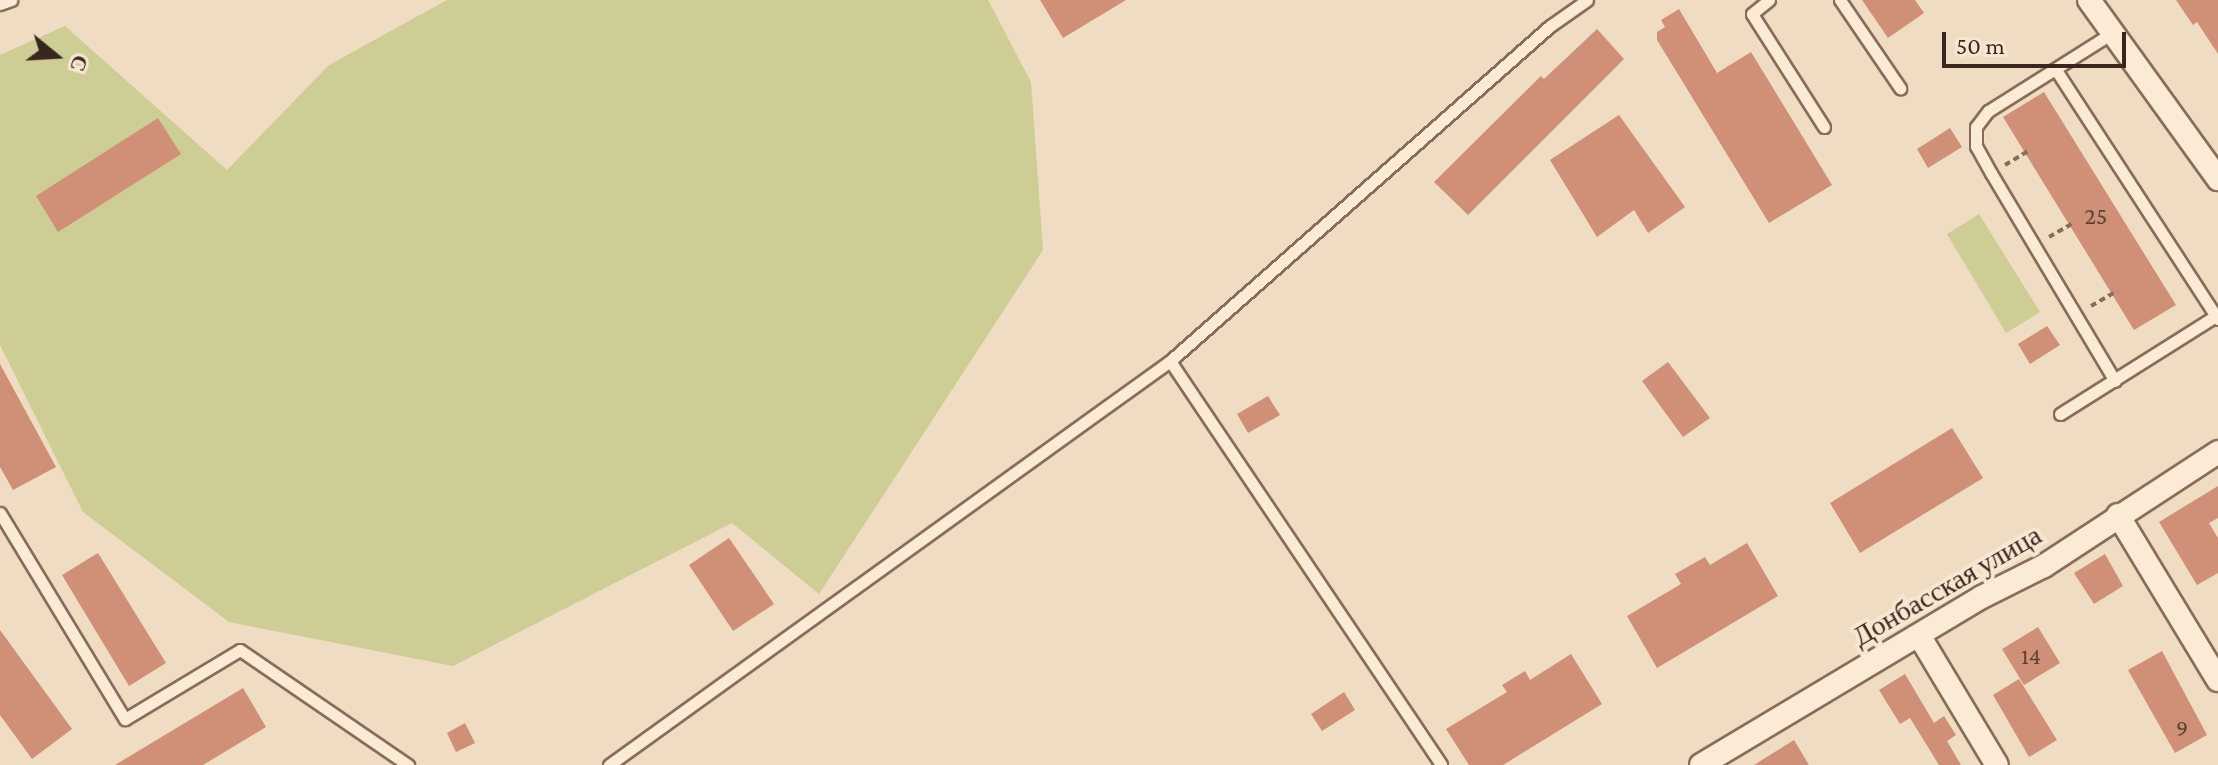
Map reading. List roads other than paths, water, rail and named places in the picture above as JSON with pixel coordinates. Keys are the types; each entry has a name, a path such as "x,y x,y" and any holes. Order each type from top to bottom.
{"street":[{"path":"2089,0 2218,179"},
{"name":"Донбасская улица","path":"1715,762 1982,597 2044,566 2218,452"},
{"path":"2118,515 2218,680"},
{"path":"1920,637 1997,765"}],"lane":[{"path":"0,4 11,0"},
{"path":"609,765 1170,361 1550,26 1587,0"},
{"path":"1769,0 1752,14 1824,127"},
{"path":"1840,0 1900,88"},
{"path":"2112,33 1988,111 1976,127 1976,146 2115,381"},
{"path":"2056,70 2216,318 2060,414"},
{"path":"1170,361 1441,765"},
{"path":"0,513 125,719 240,650 408,765"}]}
